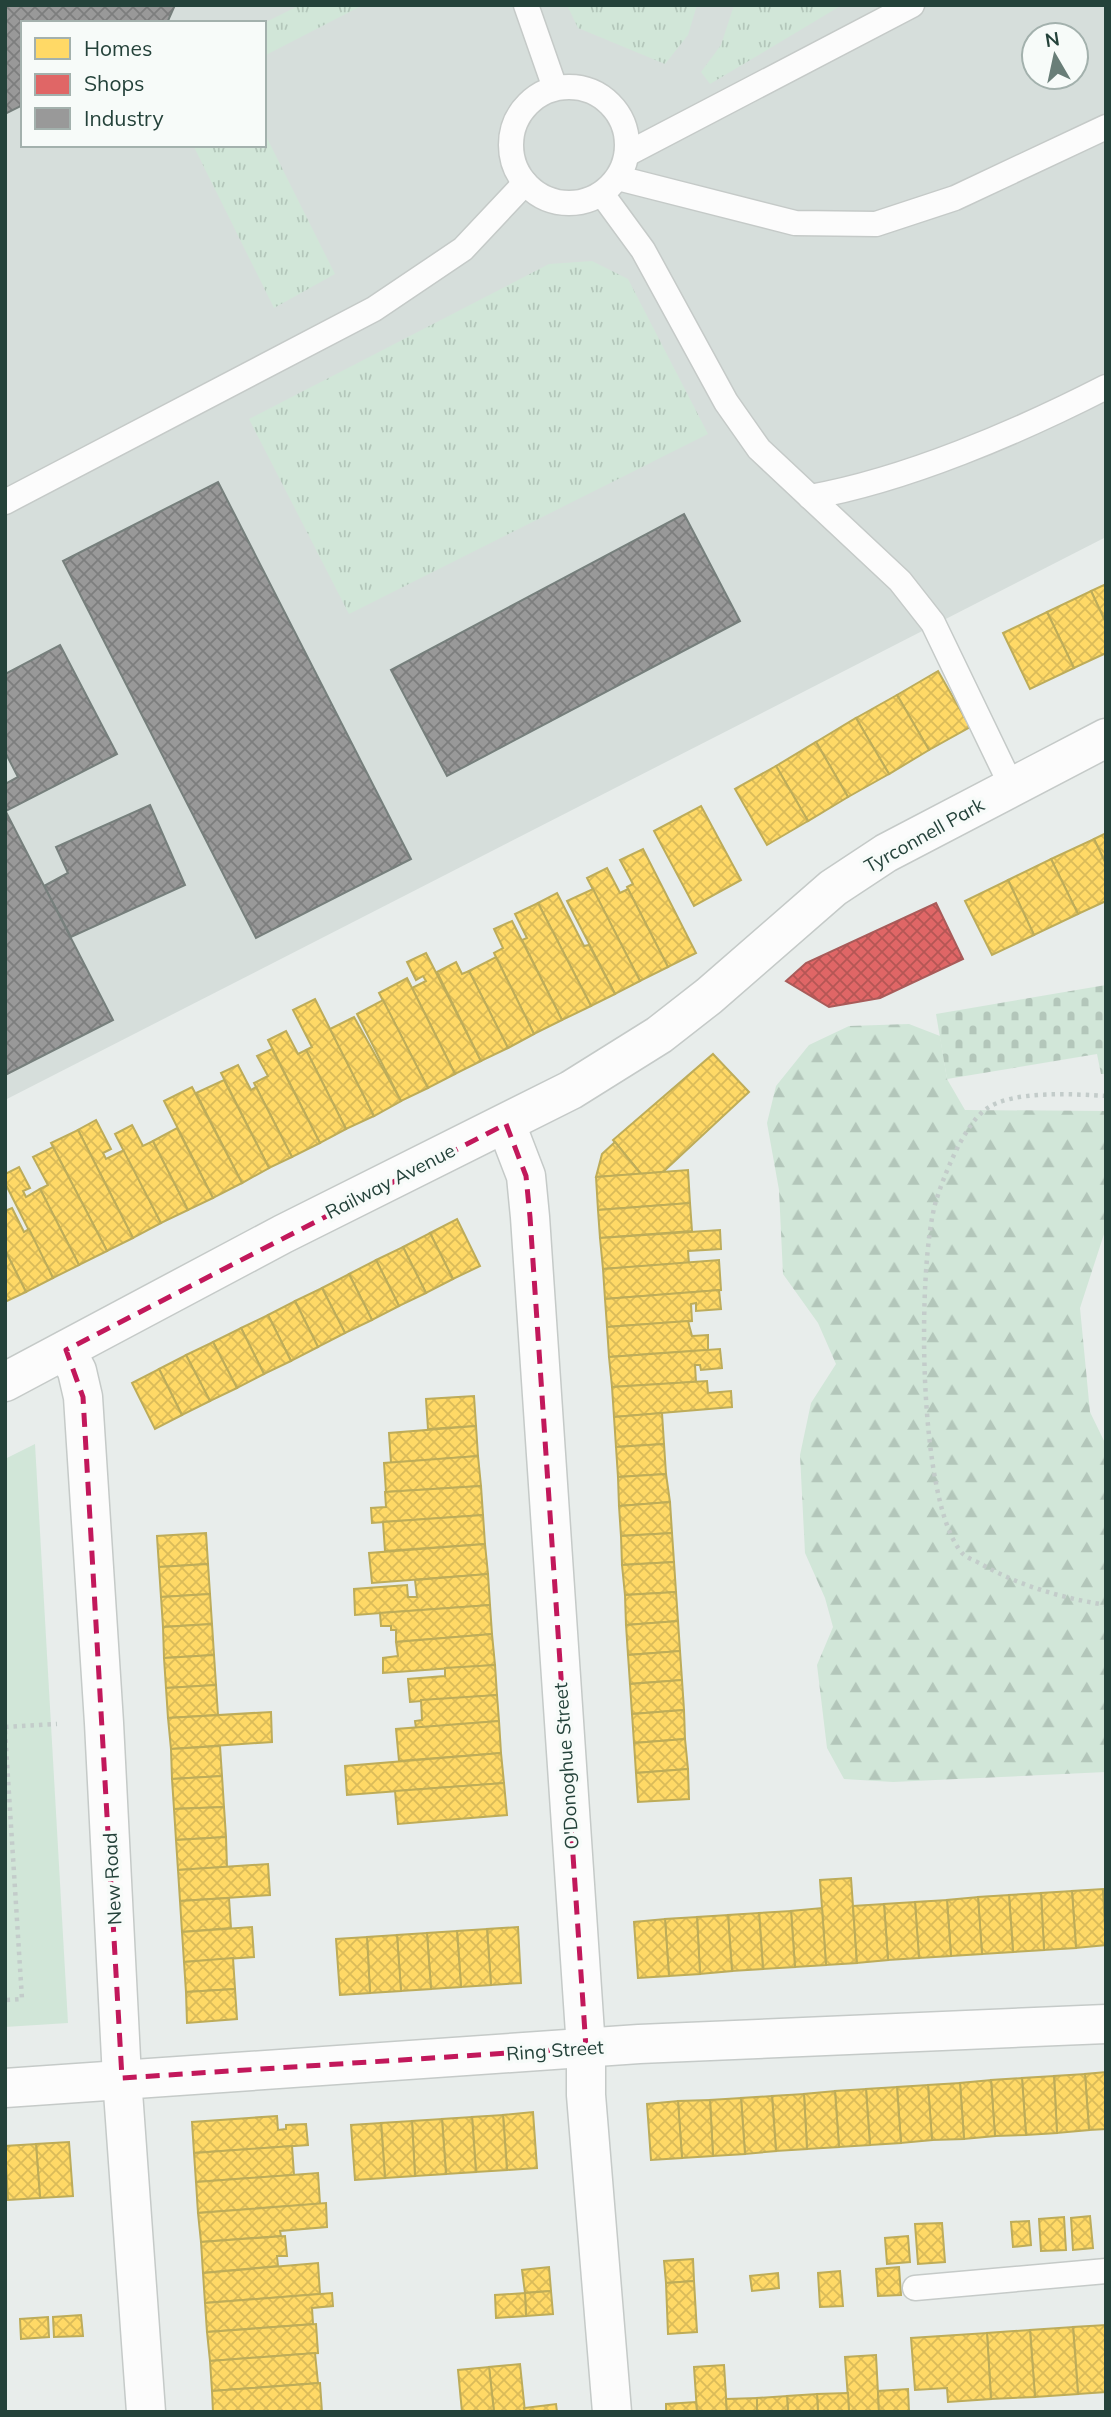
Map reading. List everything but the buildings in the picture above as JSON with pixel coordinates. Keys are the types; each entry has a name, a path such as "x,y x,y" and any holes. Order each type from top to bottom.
{"street":[{"name":"Tyrconnell Park","path":"756,952 832,888 875,860 1106,738"},
{"name":"Railway Avenue","path":"5,1382 284,1234 571,1090 659,1035 709,996 756,952"},
{"name":"O'Donoghue Street","path":"506,1124 522,1165 530,1217 586,2048 586,2095 612,2412"},
{"name":"New Road","path":"66,1350 77,1371 83,1397 104,1723 122,2078 146,2412"},
{"name":"Ring Street","path":"5,2088 586,2048 1106,2024"}],"lane":[{"path":"526,5 555,88"},
{"path":"627,154 912,5"},
{"path":"610,186 627,154 627,135 621,117 609,102 593,92 575,87 555,88 530,102 513,127 510,147 514,166 525,183 545,198 570,204 610,186 794,223 876,224 955,198 1106,127"},
{"path":"5,502 374,309 463,249 525,183"},
{"path":"610,186 726,402 759,449 900,581 933,623 1012,787"},
{"path":"810,497 858,489 1041,420 1106,387"},
{"path":"915,2288 1106,2271"}],"path":[{"path":"1106,1096 1020,1097 986,1109 957,1146 935,1203 928,1263 925,1343 931,1462 939,1506 963,1554 1016,1584 1106,1605"},
{"path":"5,2000 22,1999 5,1729 59,1724"}],"highlighted area":[{"path":"506,1124 526,1176 530,1217 586,2048 122,2078 83,1397 66,1350"}],"shaded area":[{"path":"5,5 1106,5 1106,537 5,1100"}],"green space":[{"path":"300,5 363,5 266,55 266,22"},
{"path":"567,5 697,5 688,35 665,64 578,28"},
{"path":"734,5 842,5 710,84 701,72 721,45"},
{"path":"266,136 335,274 274,308 194,147 266,147"},
{"path":"592,261 628,279 708,434 349,614 249,419 549,264"},
{"path":"1106,985 1106,1074 1101,1074 1097,1054 947,1079 936,1014"},
{"path":"909,1024 940,1036 947,1079 965,1110 1106,1111 1106,1228 1080,1308 1090,1412 1106,1445 1106,1772 893,1782 844,1779 827,1748 817,1665 833,1627 825,1598 805,1553 800,1455 811,1403 836,1364 818,1323 783,1274 779,1190 767,1123 776,1086 809,1045 849,1026"},
{"path":"35,1444 68,2023 5,2027 5,1459"}]}
